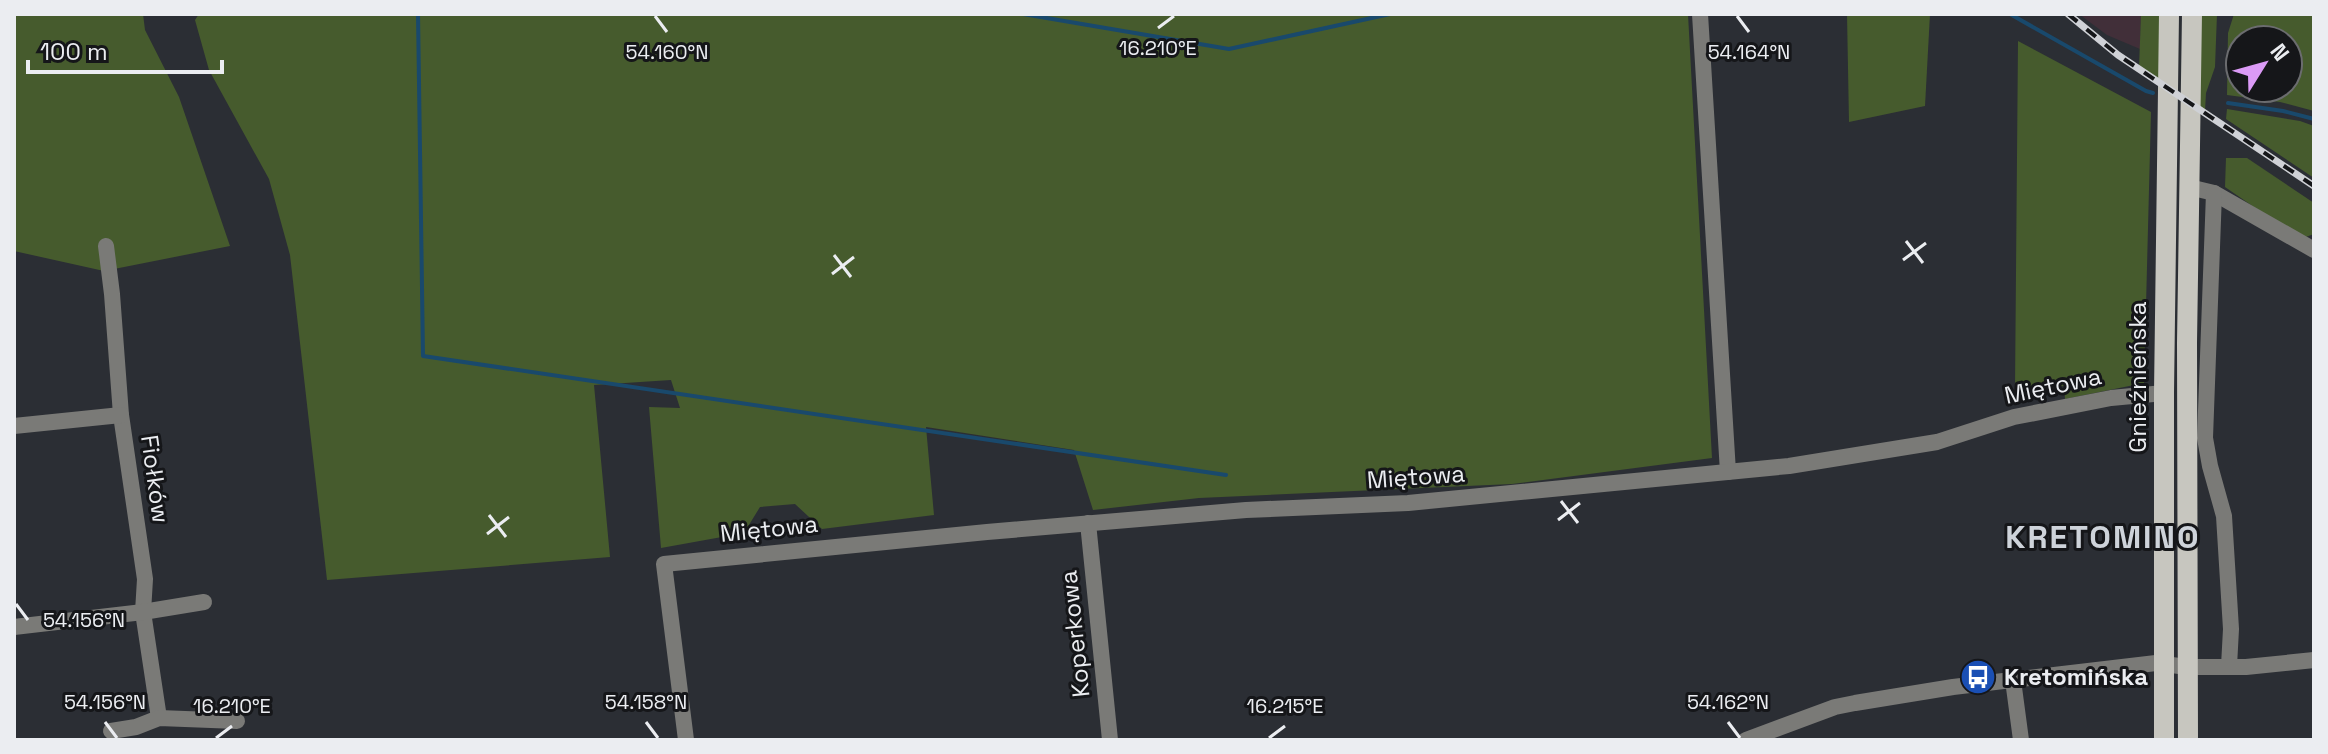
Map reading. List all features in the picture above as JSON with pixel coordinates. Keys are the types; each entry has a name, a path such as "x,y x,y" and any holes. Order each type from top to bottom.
{"main road":[{"name":"Gnieźnieńska","path":"2164,740 2169,14"},
{"name":"Gnieźnieńska","path":"2188,740 2192,14"}],"street":[{"path":"1700,14 1728,472"},
{"path":"2189,187 2214,193 2314,250"},
{"path":"2214,193 2205,438 2224,516 2231,618 2229,666"},
{"name":"Fiołków","path":"106,246 121,415 145,579 143,612 159,718"},
{"name":"Miętowa","path":"686,740 664,564 1088,523 1246,510 1408,503 1789,466 1937,442 2014,417 2111,398 2164,393"},
{"path":"14,426 121,415"},
{"name":"Koperkowa","path":"1088,523 1110,740"},
{"path":"14,627 204,602"},
{"path":"1746,740 1835,707 2013,680 2127,665 2164,663 2187,667 2246,667 2314,660"},
{"path":"2013,680 2021,740"},
{"path":"111,731 136,727 159,718 237,721"}],"shaded area":[{"path":"2079,14 2141,14 2140,49 2107,35"}],"green space":[{"path":"14,14 143,14 145,30 179,97 230,246 104,271 14,251"},
{"path":"199,14 1688,14 1712,458 1512,484 1199,498 1093,510 1074,450 926,427 934,515 822,529 795,504 760,507 744,533 661,548 649,407 680,408 671,380 594,385 610,557 327,580 290,255 269,179 209,70 195,20"},
{"path":"1847,14 1930,14 1925,106 1849,122"},
{"path":"2141,14 2162,14 2161,83 2139,68"},
{"path":"2199,14 2217,14 2215,67 2206,93 2205,111 2198,106"},
{"path":"2234,14 2314,14 2314,111 2288,104 2304,104 2304,24 2231,24"},
{"path":"2018,41 2151,112 2144,383 2065,399 2064,386 2015,388"},
{"path":"2227,109 2314,126 2314,178 2226,119"},
{"path":"2226,158 2247,158 2314,203 2314,234 2303,238 2225,187"}],"waterway":[{"path":"418,14 423,356 1226,475"},
{"path":"1023,14 1229,49 1390,14"},
{"path":"2010,14 2153,93"},
{"path":"2235,104 2314,119"}],"railway":[{"path":"2068,14 2118,55 2314,186"}],"place":[{"name":"Kretomińska","path":"1978,677"}],"district":[{"name":"KRETOMINO","path":"2103,537"}]}
